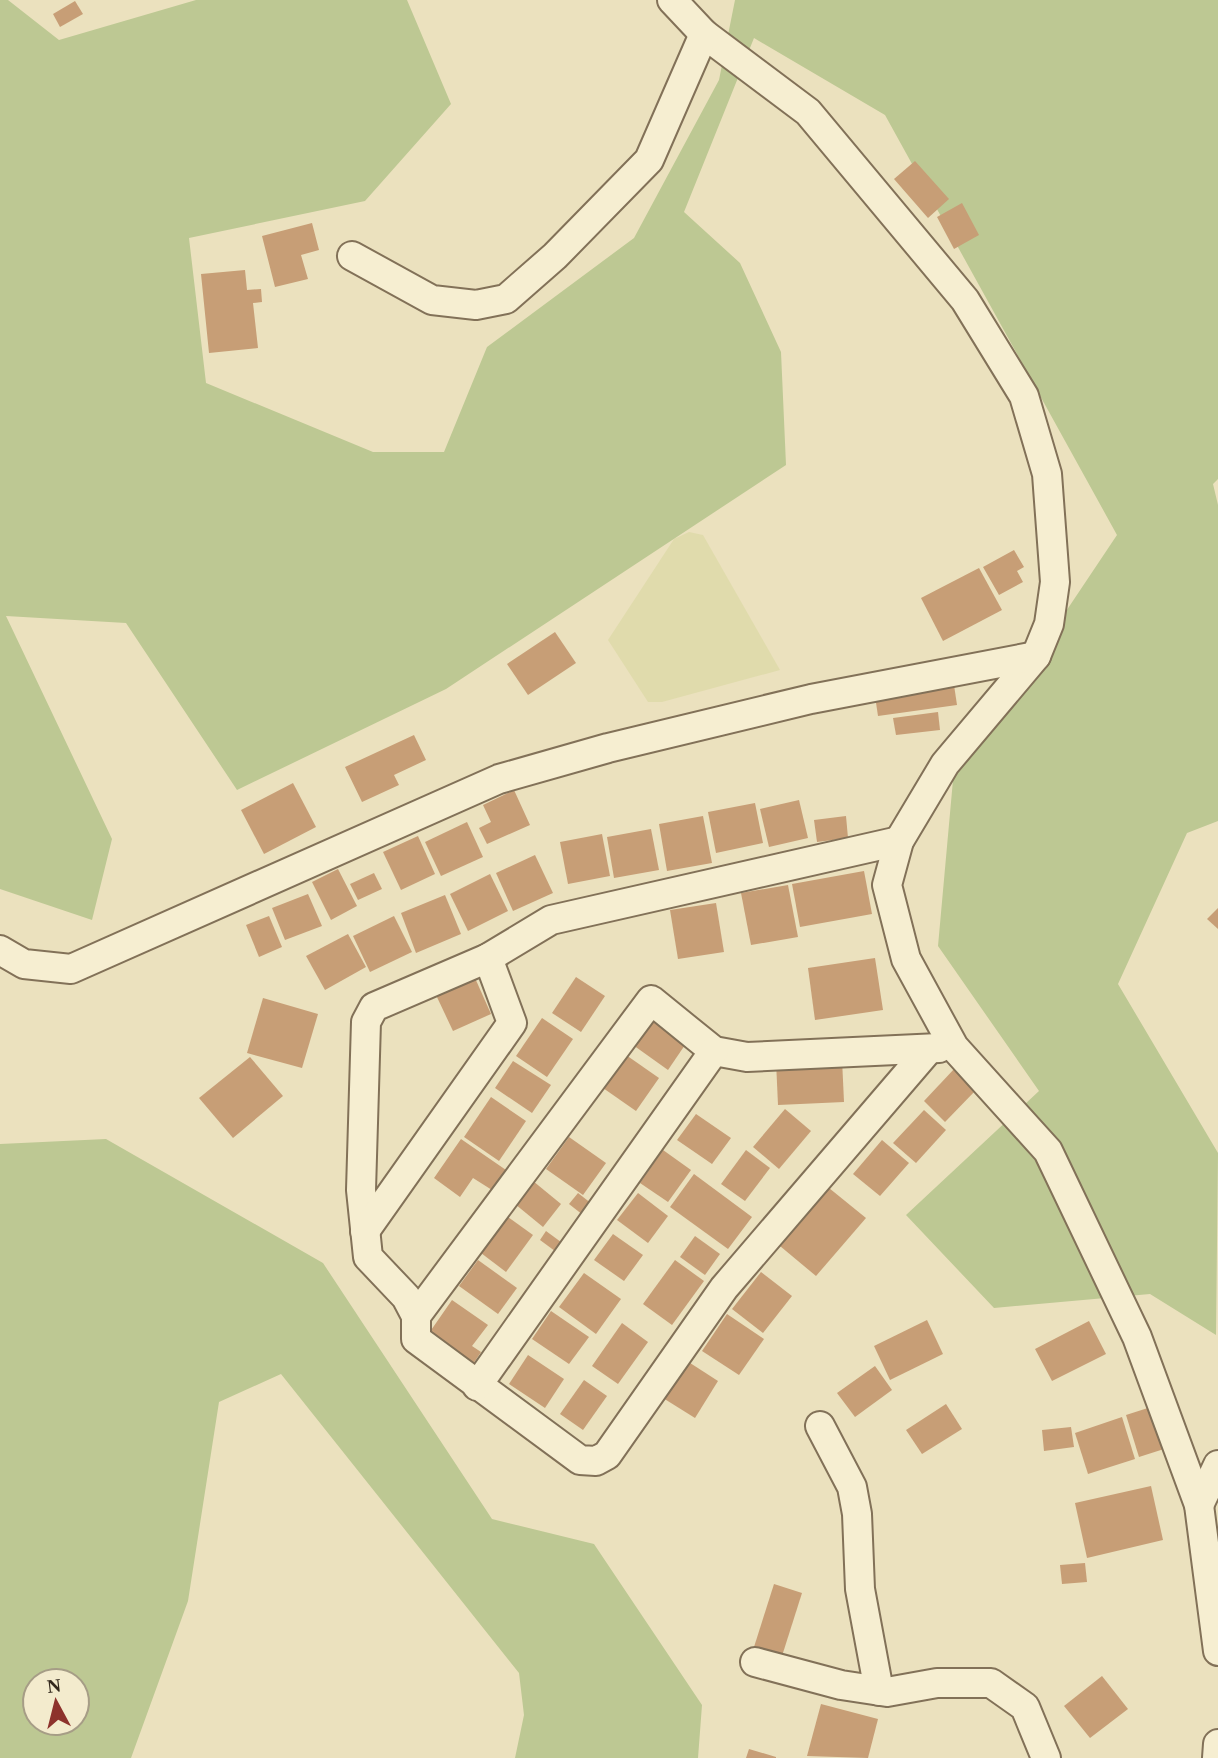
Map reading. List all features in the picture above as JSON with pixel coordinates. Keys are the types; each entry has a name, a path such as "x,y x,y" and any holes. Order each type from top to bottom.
{"street":[{"path":"672,0 704,34 808,112 965,300 1024,396 1047,474 1053,528 1055,582 1049,624 1036,656 945,764 900,841 887,885 906,959 941,1048 1048,1151 1137,1337 1199,1504 1218,1651"},
{"path":"352,256 432,300 476,305 506,299 555,256 649,160 704,34"},
{"path":"0,950 24,964 71,969 499,779 608,748 811,699 1036,656"},
{"path":"900,841 551,920 488,958 374,1007 366,1022 361,1190 368,1257 406,1297 416,1315 416,1339 580,1460 596,1461 607,1455 724,1288 941,1048"},
{"path":"365,1231 512,1023 488,958"},
{"path":"416,1315 651,1000 714,1051 747,1057 941,1048"},
{"path":"477,1386 714,1051"},
{"path":"820,1426 852,1487 857,1514 860,1588 878,1691"},
{"path":"1199,1504 1218,1465"},
{"path":"755,1662 841,1685 887,1692 937,1683 992,1683 1025,1707 1046,1758"},
{"path":"1217,1758 1218,1744"}],"shaded area":[{"path":"689,532 703,535 780,670 662,702 648,702 608,640 674,539"}],"green space":[{"path":"0,0 8,0 59,40 196,0 407,0 451,104 365,201 189,238 206,383 373,452 444,452 487,347 634,238 719,80 735,0 1218,0 1218,479 1213,484 1218,505 1218,821 1187,833 1118,984 1218,1153 1216,1335 1150,1294 994,1308 906,1215 1039,1091 938,946 953,780 1117,535 885,115 754,38 684,212 740,263 781,352 786,465 446,689 237,790 126,623 6,616 112,839 92,920 0,889"},
{"path":"106,1139 323,1263 492,1519 594,1544 702,1705 698,1758 515,1758 524,1715 519,1673 281,1374 219,1402 188,1601 131,1758 0,1758 0,1144"}],"building":[{"path":"75,1 83,14 60,27 53,14"},
{"path":"915,161 949,199 928,218 894,179"},
{"path":"962,203 979,235 954,249 937,217"},
{"path":"312,223 319,250 301,255 308,279 275,287 262,236"},
{"path":"245,270 247,290 261,289 262,302 253,303 258,348 209,353 201,274"},
{"path":"1014,550 1024,567 1017,571 1023,582 999,595 983,567"},
{"path":"979,568 1002,610 943,641 921,598"},
{"path":"555,632 576,663 528,695 507,664"},
{"path":"954,685 957,705 878,716 875,696"},
{"path":"938,712 940,730 896,735 893,718"},
{"path":"414,735 426,760 394,775 399,785 362,802 345,767"},
{"path":"293,783 316,827 264,854 241,810"},
{"path":"514,790 530,825 487,844 479,828 491,822 483,805"},
{"path":"799,800 808,838 769,847 760,809"},
{"path":"755,803 763,843 716,853 708,812"},
{"path":"703,816 712,863 667,871 659,824"},
{"path":"846,816 848,838 817,842 814,820"},
{"path":"467,822 483,857 441,876 425,842"},
{"path":"651,829 659,870 614,878 607,837"},
{"path":"602,834 610,876 568,884 560,842"},
{"path":"418,836 435,874 401,890 383,852"},
{"path":"535,855 553,893 513,911 496,873"},
{"path":"338,869 357,906 331,920 312,882"},
{"path":"864,871 872,914 800,927 792,884"},
{"path":"374,873 382,889 358,900 350,884"},
{"path":"490,874 508,911 468,931 450,894"},
{"path":"788,885 798,937 751,945 741,893"},
{"path":"308,894 322,926 285,940 272,908"},
{"path":"445,895 461,934 416,953 401,913"},
{"path":"716,903 724,952 678,959 670,910"},
{"path":"1218,908 1218,929 1207,919"},
{"path":"269,916 282,947 259,957 246,925"},
{"path":"394,916 412,952 370,972 353,936"},
{"path":"348,934 366,967 325,990 306,956"},
{"path":"875,958 883,1010 815,1020 808,968"},
{"path":"576,977 605,996 581,1032 552,1013"},
{"path":"475,978 491,1014 453,1031 436,995"},
{"path":"263,998 318,1014 302,1068 247,1053"},
{"path":"542,1018 573,1039 547,1077 516,1056"},
{"path":"653,1018 687,1042 668,1070 633,1045"},
{"path":"626,1055 659,1078 636,1111 603,1088"},
{"path":"250,1057 283,1096 233,1138 199,1098"},
{"path":"842,1059 844,1102 778,1105 776,1061"},
{"path":"513,1061 551,1085 532,1113 495,1088"},
{"path":"955,1068 977,1089 945,1122 924,1101"},
{"path":"491,1097 526,1121 499,1161 464,1137"},
{"path":"785,1109 811,1131 779,1169 753,1147"},
{"path":"924,1110 946,1130 916,1163 893,1143"},
{"path":"696,1114 731,1138 712,1164 677,1140"},
{"path":"569,1137 606,1163 583,1195 546,1169"},
{"path":"461,1139 506,1170 492,1190 473,1178 460,1197 434,1178"},
{"path":"882,1140 909,1163 880,1196 853,1174"},
{"path":"663,1150 691,1170 668,1202 640,1183"},
{"path":"746,1150 770,1168 745,1201 721,1184"},
{"path":"694,1174 752,1217 728,1249 670,1207"},
{"path":"533,1181 561,1204 543,1227 515,1204"},
{"path":"829,1188 866,1218 816,1276 780,1246"},
{"path":"578,1193 592,1204 583,1215 569,1204"},
{"path":"638,1193 668,1216 648,1243 617,1220"},
{"path":"508,1217 533,1235 506,1272 481,1253"},
{"path":"546,1231 565,1245 559,1254 540,1240"},
{"path":"613,1234 643,1255 624,1281 594,1260"},
{"path":"695,1236 720,1254 705,1275 680,1257"},
{"path":"478,1260 517,1288 498,1314 459,1286"},
{"path":"675,1260 704,1281 672,1325 643,1304"},
{"path":"761,1272 792,1296 763,1333 732,1309"},
{"path":"584,1273 621,1299 596,1334 559,1307"},
{"path":"452,1300 488,1325 472,1346 481,1352 471,1367 427,1336"},
{"path":"551,1311 589,1337 569,1364 532,1339"},
{"path":"727,1314 764,1339 739,1375 702,1351"},
{"path":"927,1320 943,1354 890,1380 874,1346"},
{"path":"1089,1321 1106,1354 1052,1381 1035,1349"},
{"path":"622,1323 648,1342 618,1384 592,1366"},
{"path":"528,1355 564,1379 545,1408 509,1384"},
{"path":"687,1361 718,1381 695,1418 663,1398"},
{"path":"875,1366 892,1390 855,1417 837,1393"},
{"path":"584,1380 607,1396 583,1430 560,1414"},
{"path":"946,1404 962,1429 922,1454 906,1430"},
{"path":"1151,1407 1164,1449 1139,1457 1126,1415"},
{"path":"1122,1417 1135,1459 1088,1474 1075,1433"},
{"path":"1071,1427 1074,1447 1044,1451 1042,1430"},
{"path":"1151,1486 1163,1540 1087,1558 1075,1503"},
{"path":"1085,1563 1087,1582 1062,1584 1060,1565"},
{"path":"774,1584 802,1593 782,1656 754,1647"},
{"path":"1102,1676 1128,1709 1090,1738 1064,1706"},
{"path":"821,1704 878,1719 868,1758 807,1756"},
{"path":"749,1749 776,1757 776,1758 746,1758"}]}
